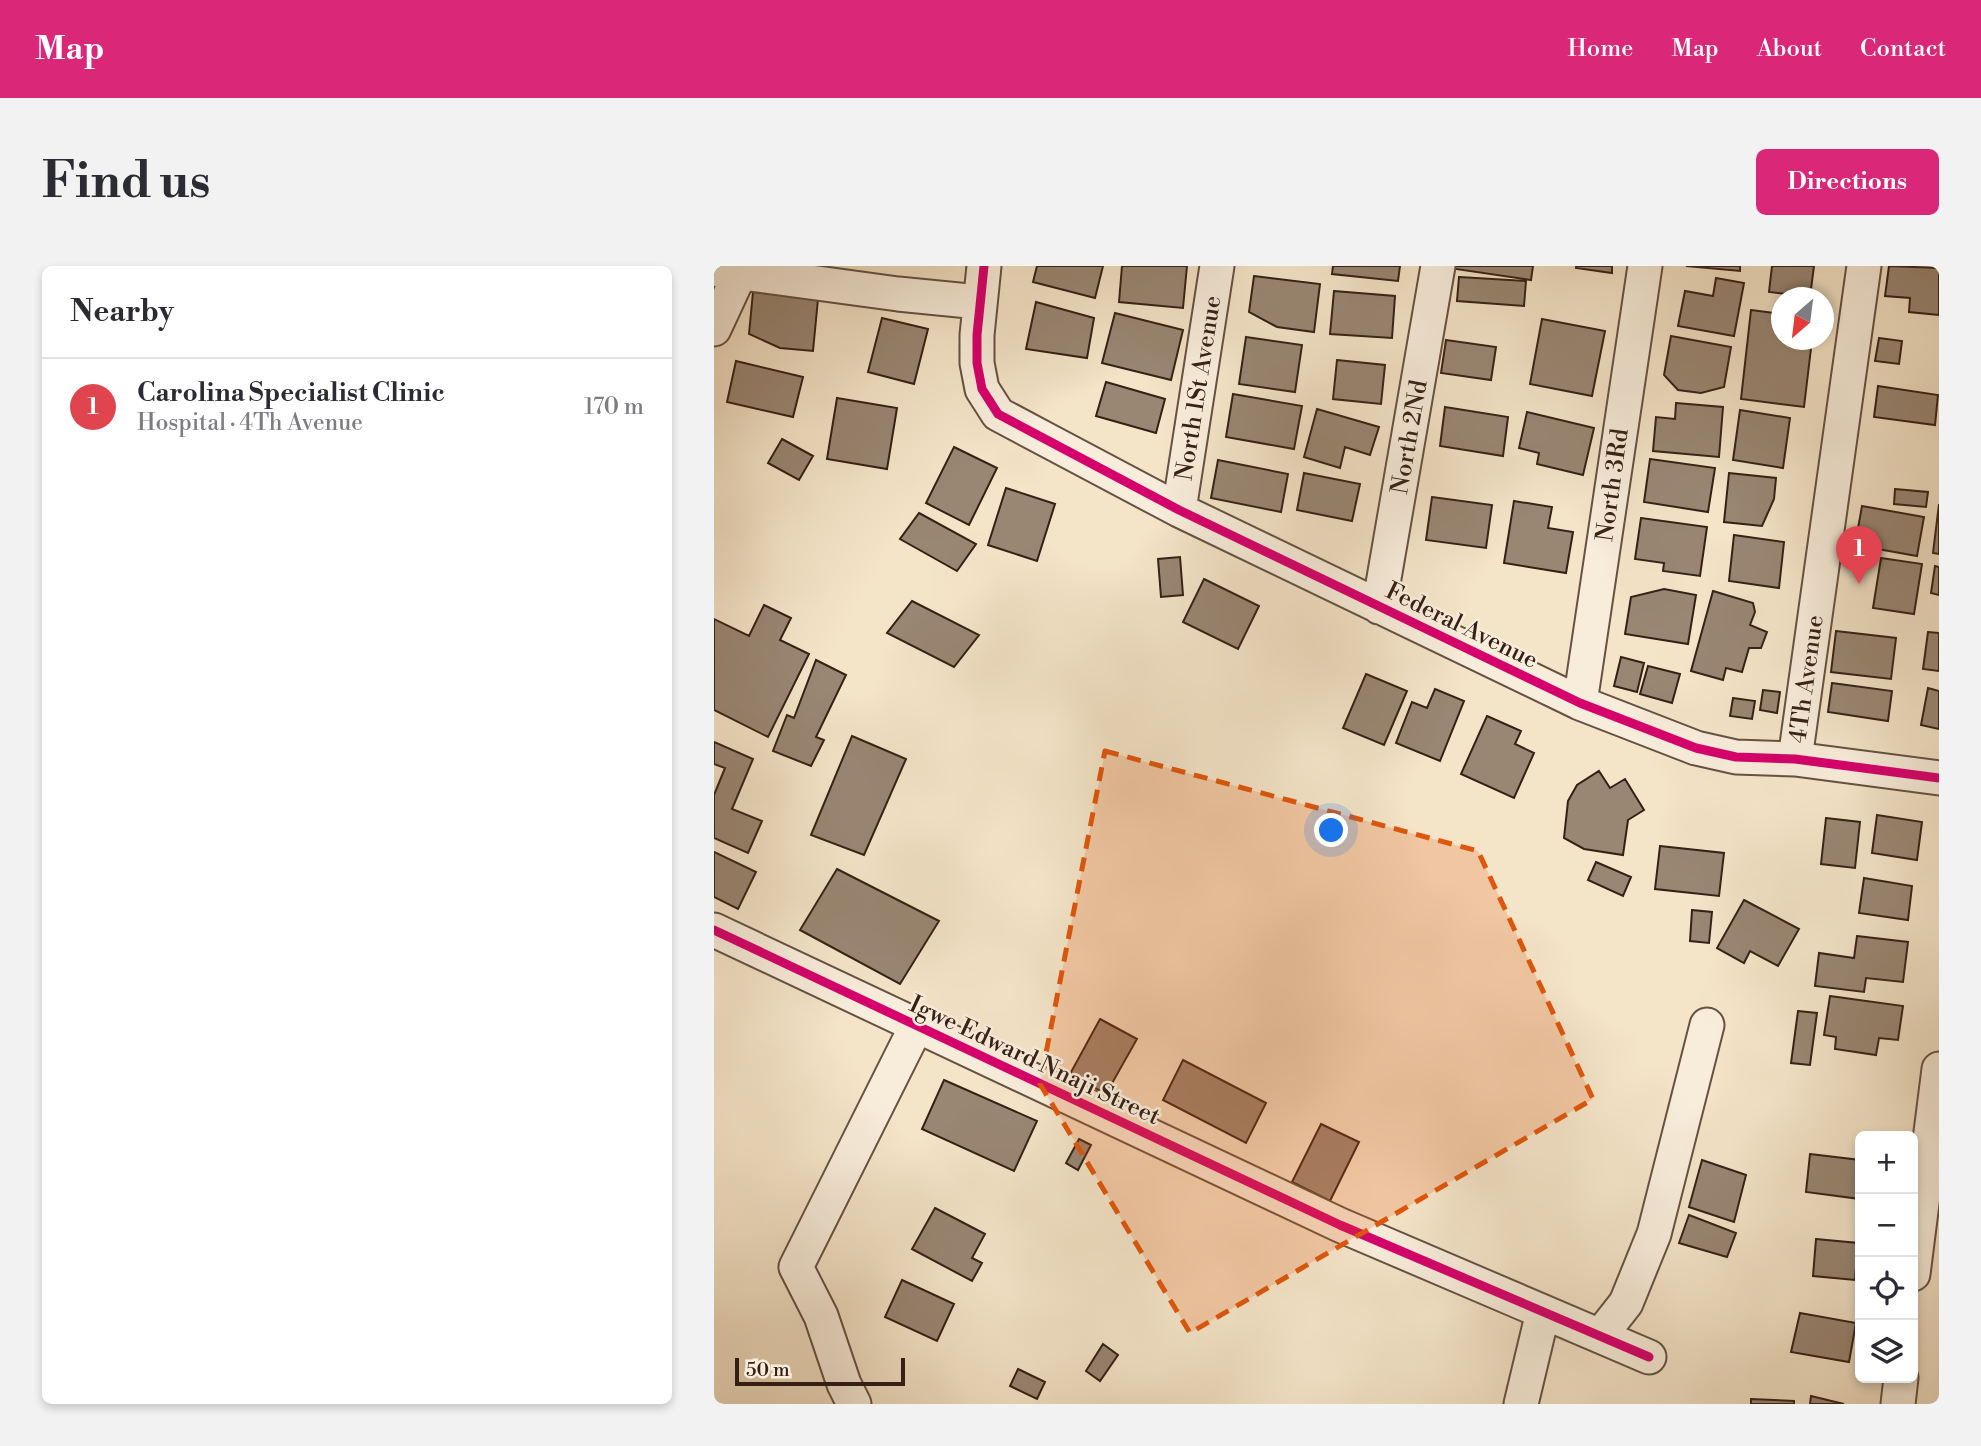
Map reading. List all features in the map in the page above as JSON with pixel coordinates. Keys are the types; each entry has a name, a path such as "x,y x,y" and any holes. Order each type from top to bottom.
{"street":[{"path":"714,329 727,271 979,302 984,266"},
{"name":"North 1St Avenue","path":"1179,510 1217,266"},
{"name":"North 2Nd","path":"1379,607 1438,266"},
{"name":"North 3Rd","path":"1580,703 1645,266"},
{"name":"4Th Avenue","path":"1795,759 1864,266"},
{"name":"Federal Avenue","path":"979,302 977,363 982,389 998,414 1179,510 1580,703 1696,748 1736,757 1795,759 1939,779"},
{"name":"Igwe Edward Nnaji Street","path":"714,930 1340,1226 1649,1357"},
{"path":"1600,1336 1626,1303 1654,1234 1707,1024"},
{"path":"854,1404 844,1384 821,1316 796,1267 917,1025"},
{"path":"1923,1257 1939,1069"},
{"path":"1521,1404 1543,1312"},
{"path":"1898,1404 1900,1383"}],"highlighted area":[{"path":"1105,751 1478,851 1593,1099 1190,1333 1040,1084"}],"building":[{"path":"1037,266 1103,266 1095,298 1033,282"},
{"path":"1122,266 1187,266 1183,308 1119,302"},
{"path":"1333,266 1400,266 1398,281 1332,274"},
{"path":"1449,266 1533,266 1531,280"},
{"path":"1612,266 1612,273 1576,268"},
{"path":"1686,266 1740,266 1740,271"},
{"path":"1772,266 1814,266 1811,287 1771,287 1769,292"},
{"path":"1889,266 1939,268 1939,315 1909,312 1910,298 1885,296"},
{"path":"1254,276 1320,284 1314,332 1277,327 1249,312"},
{"path":"1459,277 1526,281 1524,306 1457,301"},
{"path":"1716,278 1744,283 1734,336 1678,326 1685,291 1713,296"},
{"path":"1334,291 1395,296 1392,338 1330,334"},
{"path":"753,292 818,299 813,351 780,348 749,334"},
{"path":"1036,302 1094,318 1087,358 1026,349"},
{"path":"1751,310 1771,313 1771,350 1811,350 1804,407 1741,399"},
{"path":"1115,313 1183,330 1171,380 1102,363"},
{"path":"882,318 928,329 914,384 868,372"},
{"path":"1542,319 1605,331 1592,396 1530,384"},
{"path":"1671,336 1731,347 1724,387 1701,393 1678,390 1664,375"},
{"path":"1246,337 1302,345 1295,392 1239,384"},
{"path":"1879,338 1902,341 1899,364 1875,361"},
{"path":"1446,340 1496,347 1491,380 1441,373"},
{"path":"1337,360 1385,365 1381,404 1333,399"},
{"path":"736,361 803,377 793,417 727,402"},
{"path":"1106,382 1165,399 1156,433 1096,416"},
{"path":"1878,386 1938,395 1935,425 1874,417"},
{"path":"1233,394 1302,406 1294,449 1226,437"},
{"path":"837,398 897,408 887,469 827,459"},
{"path":"1676,403 1723,407 1719,457 1653,451 1656,417 1675,419"},
{"path":"1445,407 1508,417 1503,456 1440,446"},
{"path":"1317,409 1379,427 1370,455 1345,447 1340,468 1304,457"},
{"path":"1740,410 1790,418 1783,468 1733,460"},
{"path":"1527,412 1594,428 1583,475 1537,464 1539,453 1519,448"},
{"path":"782,439 813,456 799,480 768,463"},
{"path":"954,447 997,468 969,525 926,503"},
{"path":"1650,459 1715,468 1708,512 1644,502"},
{"path":"1218,460 1288,474 1281,512 1211,498"},
{"path":"1304,473 1360,484 1352,521 1297,510"},
{"path":"1729,473 1776,478 1774,499 1762,526 1724,522"},
{"path":"1006,488 1055,504 1037,561 988,545"},
{"path":"1895,489 1928,492 1926,507 1894,504"},
{"path":"1432,497 1492,505 1486,548 1426,540"},
{"path":"1514,501 1552,507 1548,528 1573,532 1566,573 1504,563"},
{"path":"1939,504 1939,554 1933,553"},
{"path":"1862,506 1924,517 1917,556 1855,545"},
{"path":"919,513 976,544 957,571 900,539"},
{"path":"1641,518 1707,527 1700,576 1663,571 1664,563 1635,559"},
{"path":"1734,535 1784,542 1779,588 1729,581"},
{"path":"1180,557 1183,595 1161,597 1158,559"},
{"path":"1881,558 1922,564 1914,614 1873,608"},
{"path":"1935,566 1939,567 1939,595 1931,593"},
{"path":"1204,579 1259,606 1238,649 1183,622"},
{"path":"1664,589 1696,595 1688,644 1625,634 1631,597"},
{"path":"1713,591 1753,603 1755,612 1750,625 1767,632 1761,648 1749,648 1742,672 1726,668 1723,680 1691,671"},
{"path":"912,601 979,635 954,667 887,633"},
{"path":"764,605 791,618 780,640 809,654 768,737 714,710 714,619 749,636"},
{"path":"1836,631 1896,638 1891,679 1831,672"},
{"path":"1928,632 1939,633 1939,671 1923,669"},
{"path":"1621,657 1644,663 1637,692 1614,686"},
{"path":"816,660 846,675 816,737 824,740 811,766 773,751 787,715 794,718"},
{"path":"1648,666 1680,674 1672,703 1640,694"},
{"path":"1366,674 1407,691 1384,745 1343,728"},
{"path":"1832,683 1892,691 1888,721 1828,712"},
{"path":"1928,688 1939,691 1939,729 1921,725"},
{"path":"1435,689 1464,701 1440,761 1396,743 1412,702 1427,708"},
{"path":"1763,690 1780,692 1777,713 1760,710"},
{"path":"1733,698 1755,701 1752,719 1730,716"},
{"path":"1487,716 1521,731 1515,744 1534,753 1514,798 1461,774"},
{"path":"852,736 906,759 864,855 811,835"},
{"path":"714,742 753,759 732,809 762,821 748,853 714,838 714,795 725,768 714,764"},
{"path":"1599,771 1610,788 1625,779 1644,810 1628,820 1623,855 1584,849 1564,838 1568,801 1577,785"},
{"path":"1877,815 1922,822 1917,860 1872,853"},
{"path":"1826,818 1860,822 1855,868 1821,864"},
{"path":"1660,846 1724,853 1719,896 1655,889"},
{"path":"714,852 756,872 738,909 714,897"},
{"path":"1596,862 1631,877 1623,896 1588,880"},
{"path":"837,869 939,921 900,984 800,930"},
{"path":"1864,878 1912,886 1908,920 1859,913"},
{"path":"1744,900 1799,929 1778,966 1750,951 1744,963 1717,948"},
{"path":"1692,910 1712,912 1709,943 1690,941"},
{"path":"1857,936 1908,942 1903,982 1866,978 1864,992 1815,986 1819,953 1854,958"},
{"path":"1830,996 1903,1006 1898,1040 1879,1038 1876,1055 1835,1049 1836,1037 1824,1035"},
{"path":"1798,1011 1817,1013 1810,1065 1791,1063"},
{"path":"1100,1019 1137,1039 1106,1094 1070,1074"},
{"path":"1183,1060 1266,1103 1246,1143 1163,1100"},
{"path":"944,1080 1037,1121 1014,1171 922,1129"},
{"path":"1321,1124 1359,1142 1330,1201 1292,1182"},
{"path":"1079,1139 1091,1145 1078,1170 1066,1163"},
{"path":"1810,1154 1855,1159 1855,1198 1806,1192"},
{"path":"1702,1160 1746,1175 1734,1222 1689,1207"},
{"path":"935,1208 985,1234 972,1258 982,1263 972,1281 912,1249"},
{"path":"1689,1215 1736,1233 1727,1257 1679,1243"},
{"path":"1816,1239 1855,1243 1855,1280 1813,1276"},
{"path":"902,1280 954,1304 937,1341 885,1317"},
{"path":"1800,1313 1855,1323 1849,1362 1791,1352"},
{"path":"1103,1344 1118,1355 1100,1381 1086,1371"},
{"path":"1018,1369 1045,1382 1037,1399 1010,1386"},
{"path":"1811,1396 1844,1404 1810,1404"},
{"path":"1751,1399 1794,1401 1794,1404 1751,1404"}],"cycle path":[{"path":"984,266 977,363 982,389 998,414 1179,510 1580,703 1696,748 1736,757 1795,759 1939,778"},
{"path":"714,930 1340,1225 1649,1357"}],"place":[{"name":"Carolina Specialist Clinic","path":"1859,584"}]}
